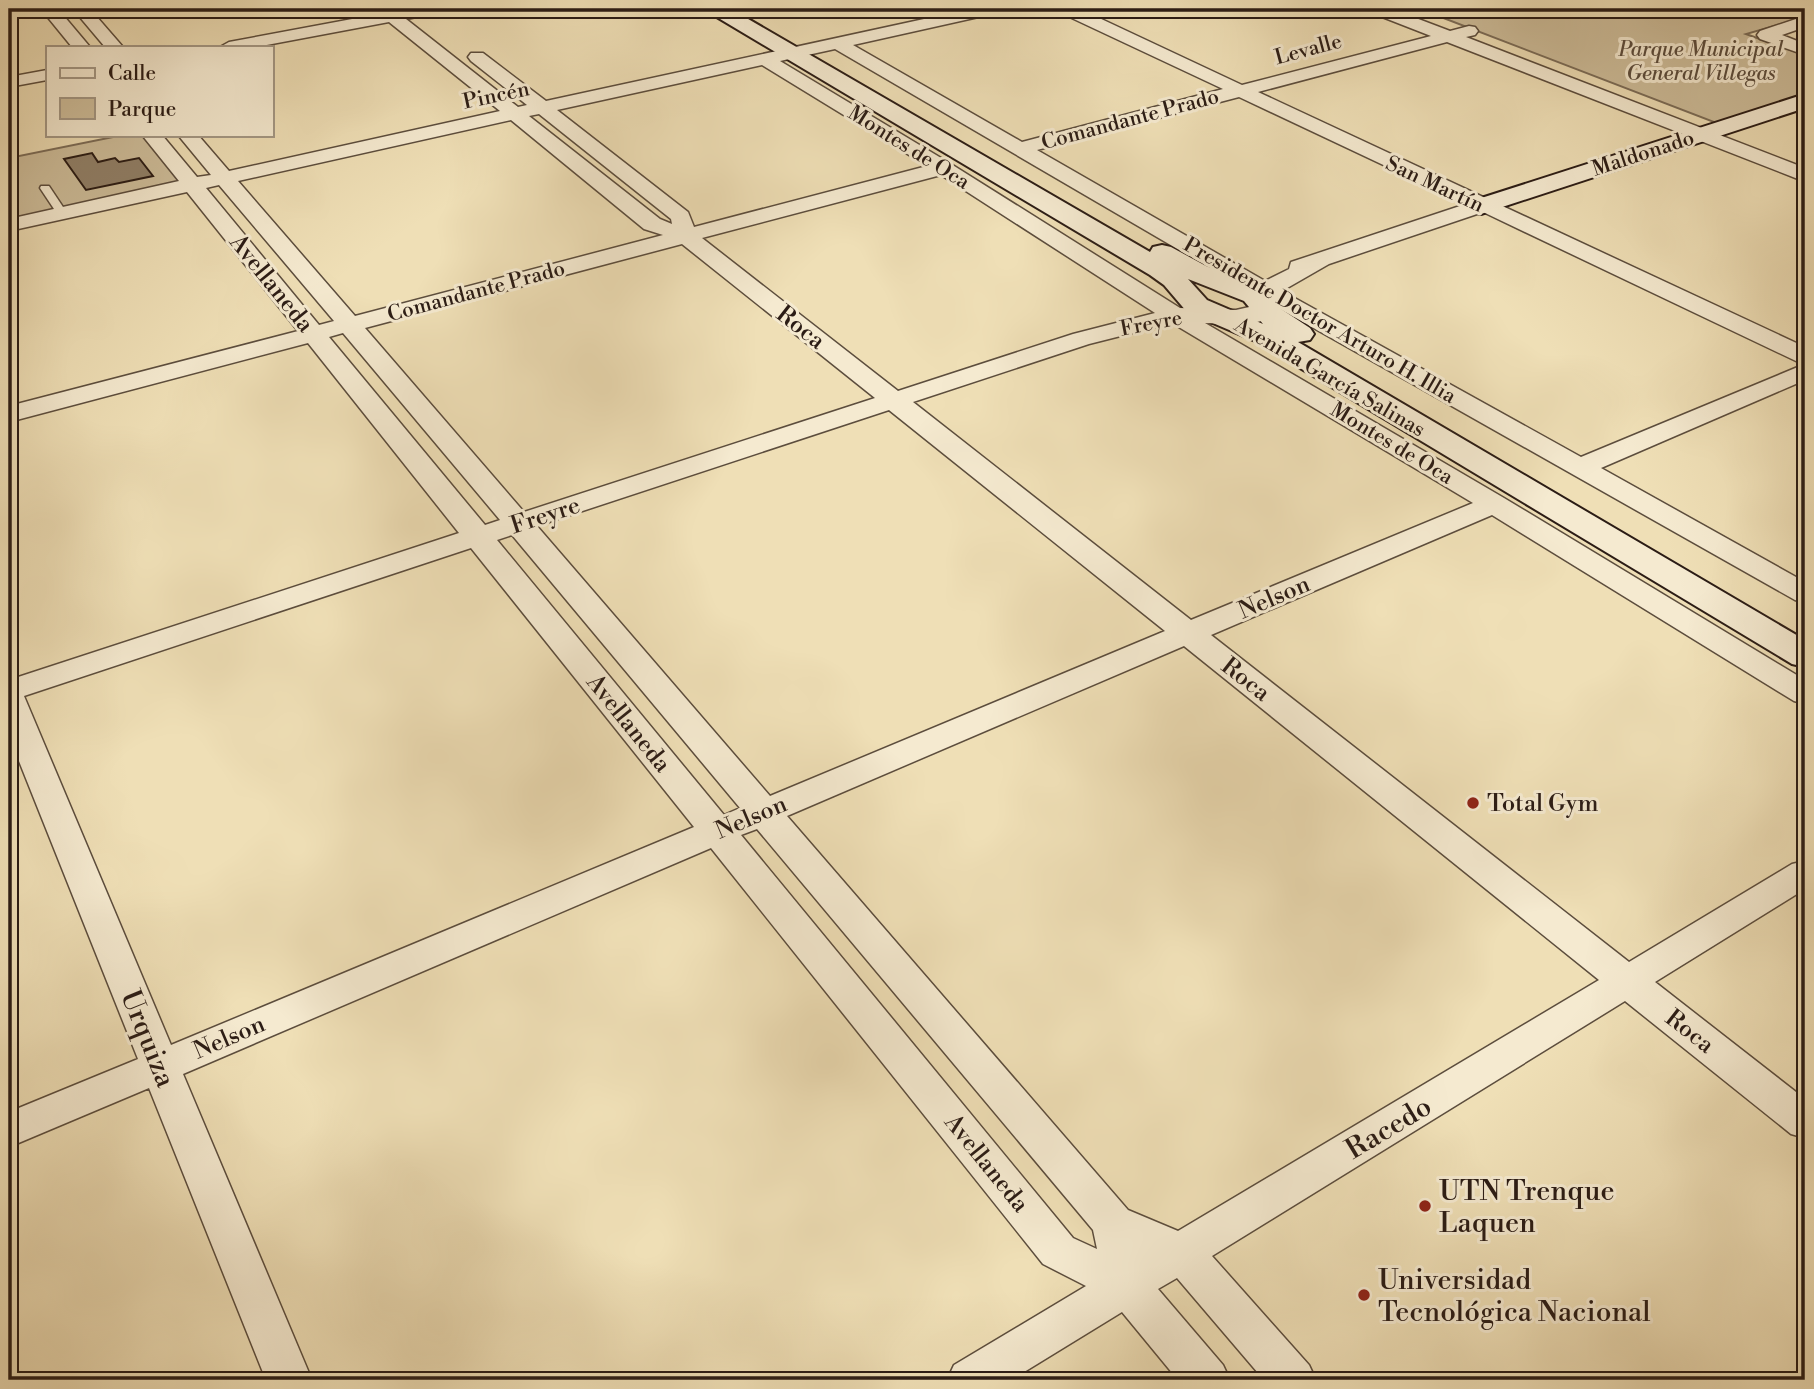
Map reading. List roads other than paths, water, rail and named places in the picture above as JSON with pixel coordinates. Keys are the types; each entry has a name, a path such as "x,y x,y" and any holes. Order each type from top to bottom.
{"main road":[{"name":"Avenida García Salinas","path":"717,9 802,51 1196,272 1239,282 1267,302 1276,320 1805,625"},
{"name":"Avenida García Salinas","path":"746,9 802,51 1160,269 1172,303 1191,302 1265,335 1805,656"},
{"name":"Maldonado","path":"1481,205 1805,101"}],"street":[{"path":"50,9 80,46"},
{"path":"81,9 113,46"},
{"name":"Pincén","path":"9,225 992,9"},
{"name":"San Martín","path":"1067,9 1805,356"},
{"path":"1378,9 1711,131 1805,160"},
{"path":"1413,9 1711,131 1805,175"},
{"path":"234,46 387,13 422,10 439,27"},
{"name":"Roca","path":"387,13 652,224 686,236 1805,1122"},
{"path":"1805,21 1766,35 1805,50"},
{"name":"Levalle","path":"1239,90 1469,30"},
{"name":"Roca","path":"460,43 681,216 686,236"},
{"name":"Presidente Doctor Arturo H. Illia","path":"802,51 1021,148 1239,282"},
{"name":"Montes de Oca","path":"802,51 944,168 1172,303 1805,694"},
{"path":"9,71 46,64"},
{"path":"9,82 46,75"},
{"name":"Comandante Prado","path":"1021,148 1239,90"},
{"name":"Avellaneda","path":"153,136 1058,1251 1127,1285 1207,1380"},
{"name":"Avellaneda","path":"189,136 1113,1223 1182,1252 1293,1380"},
{"name":"Comandante Prado","path":"9,414 944,168"},
{"name":"Freyre","path":"9,690 1082,339 1172,303 1200,283 1239,282 1320,261 1481,205"},
{"name":"Freyre","path":"1219,315 1248,316 1267,302 1270,288 1320,261"},
{"name":"Presidente Doctor Arturo H. Illia","path":"1267,302 1581,467 1805,594"},
{"path":"1581,467 1805,371"},
{"name":"Nelson","path":"9,1130 1494,504"},
{"name":"Urquiza","path":"9,697 289,1380"},
{"name":"Racedo","path":"970,1380 1805,873"},
{"name":"Avellaneda","path":"1113,1223 1127,1285"}],"lane":[{"path":"45,188 62,213"}],"place":[{"name":"Total Gym","path":"1473,803"},
{"name":"UTN Trenque Laquen","path":"1425,1206"},
{"name":"Universidad Tecnológica Nacional","path":"1364,1295"}],"park label":[{"name":"Parque Municipal General Villegas","path":"1701,61"}]}
